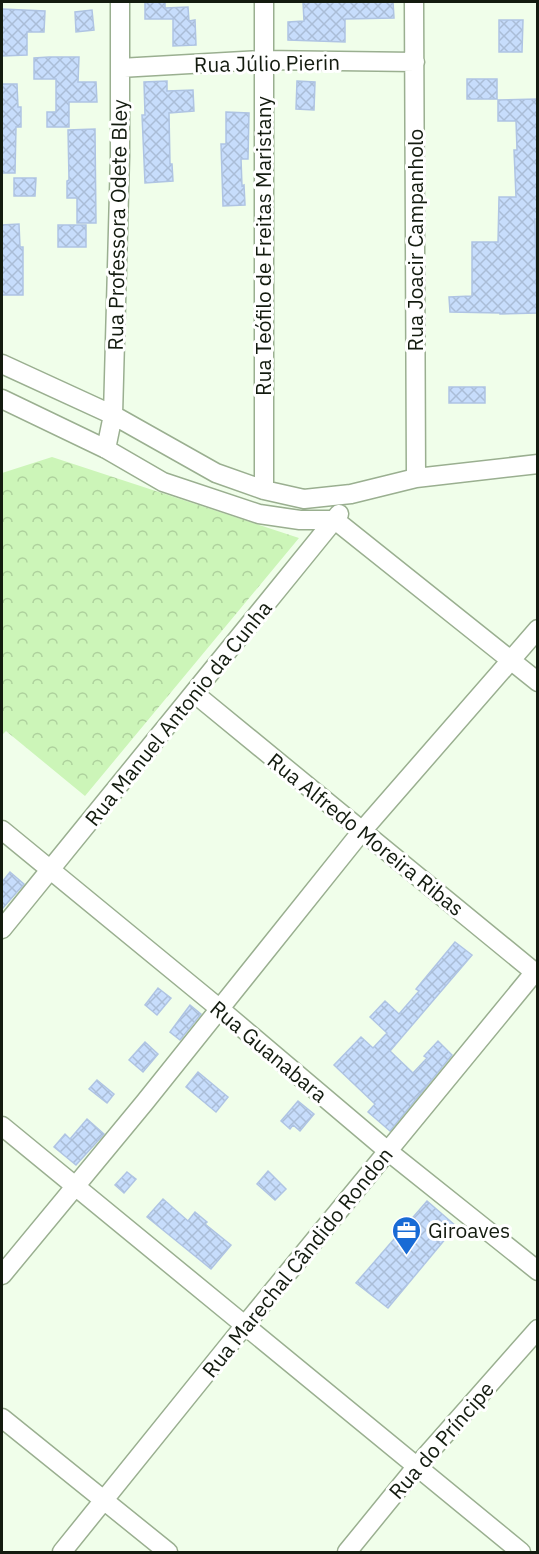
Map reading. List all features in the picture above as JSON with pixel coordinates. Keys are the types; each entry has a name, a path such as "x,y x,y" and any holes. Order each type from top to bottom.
{"street":[{"name":"Rua Professora Odete Bley","path":"106,449 112,415 120,156 120,2"},
{"name":"Rua Teófilo de Freitas Maristany","path":"264,2 262,60 264,490"},
{"name":"Rua Joacir Campanholo","path":"414,2 416,478"},
{"name":"Rua Júlio Pierin","path":"120,68 262,60 415,62"},
{"path":"2,364 112,415 216,473 264,490 304,499 351,494 416,478 537,464"},
{"path":"2,399 106,449 163,482 259,514 300,520 336,520 537,682"},
{"name":"Rua Manuel Antonio da Cunha","path":"2,929 336,520 351,494"},
{"path":"2,1275 220,1009 362,831 537,629"},
{"name":"Rua Alfredo Moreira Ribas","path":"194,693 536,974"},
{"name":"Rua Guanabara","path":"2,830 220,1009 389,1152 537,1271"},
{"name":"Rua Marechal Cândido Rondon","path":"62,1552 245,1325 536,974"},
{"path":"2,1126 521,1552"},
{"name":"Rua do Príncipe","path":"347,1552 417,1466 537,1329"},
{"path":"2,1418 168,1552"}],"green space":[{"path":"52,457 299,538 85,796 6,731 2,735 2,473"}],"building":[{"path":"145,2 165,2 165,8 188,7 189,21 195,20 196,45 173,46 173,19 145,19"},
{"path":"303,2 393,2 394,18 345,19 345,42 288,40 288,22 304,21"},
{"path":"2,9 45,11 44,32 27,32 27,55 2,56"},
{"path":"92,10 94,30 76,32 75,12"},
{"path":"499,20 523,20 522,52 499,52"},
{"path":"79,57 78,82 96,82 97,102 69,102 69,127 47,127 47,112 56,112 56,79 34,79 34,58"},
{"path":"467,79 497,79 497,99 467,99"},
{"path":"167,81 167,91 193,90 194,111 169,113 170,164 172,164 173,181 145,183 142,115 145,115 144,82"},
{"path":"297,81 315,82 314,110 296,109"},
{"path":"2,84 17,84 18,107 21,107 21,127 16,127 15,173 2,173"},
{"path":"537,99 537,219 535,219 537,313 450,312 449,297 472,296 472,242 498,242 499,197 516,197 514,150 517,150 516,121 498,121 498,100"},
{"path":"226,112 249,113 248,159 241,159 245,205 223,206 221,144 226,144"},
{"path":"95,129 96,223 77,223 77,198 67,198 68,130"},
{"path":"14,178 36,178 35,196 14,196"},
{"path":"19,224 20,247 23,247 23,295 2,295 2,225"},
{"path":"58,225 86,225 86,247 58,247"},
{"path":"449,387 485,387 485,403 449,403"},
{"path":"10,872 24,884 2,909 2,882"},
{"path":"455,942 472,955 390,1051 413,1073 438,1041 452,1055 390,1131 368,1112 375,1104 334,1065 361,1037 373,1048 387,1033 370,1017 385,1001 399,1014 419,991 416,989"},
{"path":"158,988 171,998 157,1015 145,1005"},
{"path":"190,1005 201,1014 180,1040 170,1032"},
{"path":"145,1042 158,1054 143,1072 129,1060"},
{"path":"198,1072 228,1097 216,1112 186,1087"},
{"path":"97,1080 114,1094 107,1103 89,1089"},
{"path":"298,1101 314,1114 300,1131 293,1125 290,1129 281,1121"},
{"path":"87,1119 104,1134 76,1165 54,1147 65,1134 70,1139"},
{"path":"268,1171 286,1189 275,1200 257,1184"},
{"path":"127,1172 136,1179 124,1193 115,1185"},
{"path":"163,1199 188,1221 195,1212 207,1222 205,1224 231,1245 211,1269 147,1217"},
{"name":"Giroaves","path":"427,1201 456,1226 388,1308 356,1283"}],"place":[{"name":"Giroaves","path":"407,1256"}]}
